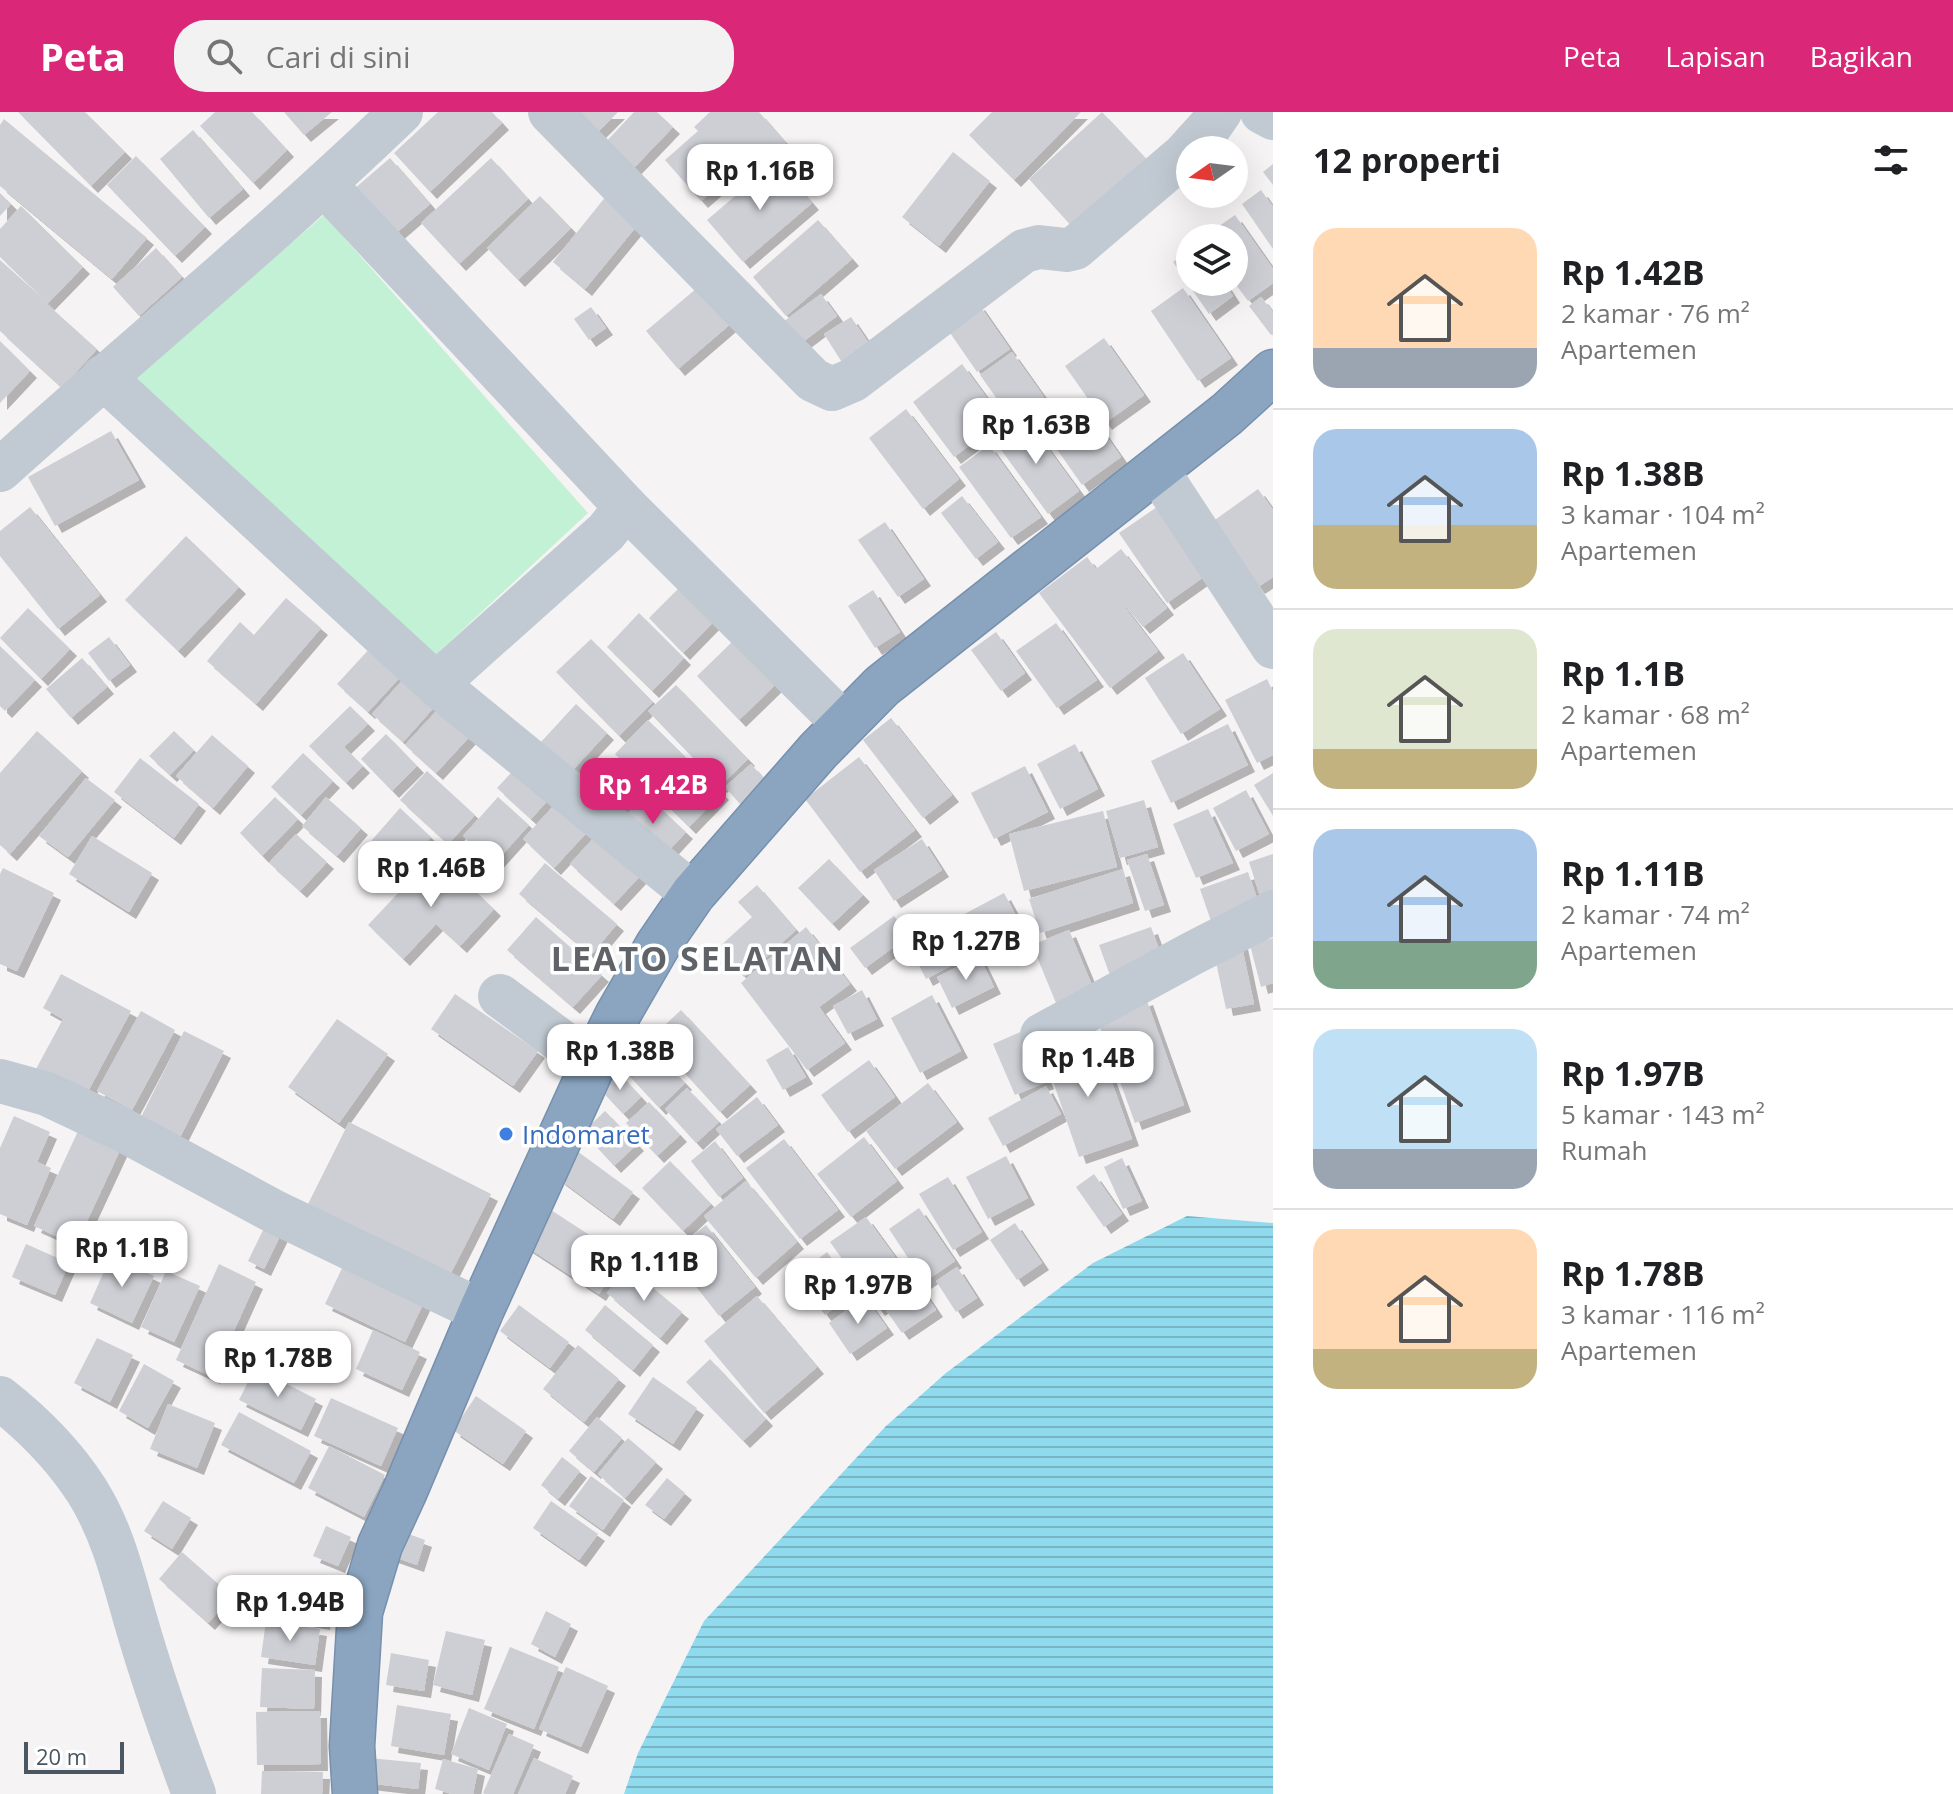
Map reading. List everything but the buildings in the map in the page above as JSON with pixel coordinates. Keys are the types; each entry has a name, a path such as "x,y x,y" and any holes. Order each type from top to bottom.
{"highway":[{"path":"355,1794 352,1746 360,1612 380,1545 481,1311 593,1065 658,945 693,894 818,751 882,686 1227,414 1273,372"}],"street":[{"path":"0,470 325,185 401,112"},
{"path":"550,112 813,380 832,389 853,380 1024,251 1039,247 1075,248 1184,155 1220,112"},
{"path":"1262,112 1273,118"},
{"path":"325,185 626,507 844,724"},
{"path":"103,377 436,684 693,894"},
{"path":"1157,470 1273,647"},
{"path":"436,684 606,532 626,507"},
{"path":"1042,1035 1273,912"},
{"path":"500,996 593,1065"},
{"path":"0,1081 47,1094 121,1129 275,1212 481,1311"},
{"path":"0,1398 49,1442 86,1490 107,1528 173,1738 194,1794"}],"green space":[{"path":"324,215 588,513 429,661 135,377"}],"water":[{"path":"1187,1216 1273,1223 1273,1794 624,1794 638,1753 704,1621 886,1426 946,1373 1093,1263"}],"place":[{"name":"Indomaret","path":"506,1134"}],"district":[{"name":"LEATO SELATAN","path":"698,958"}]}
